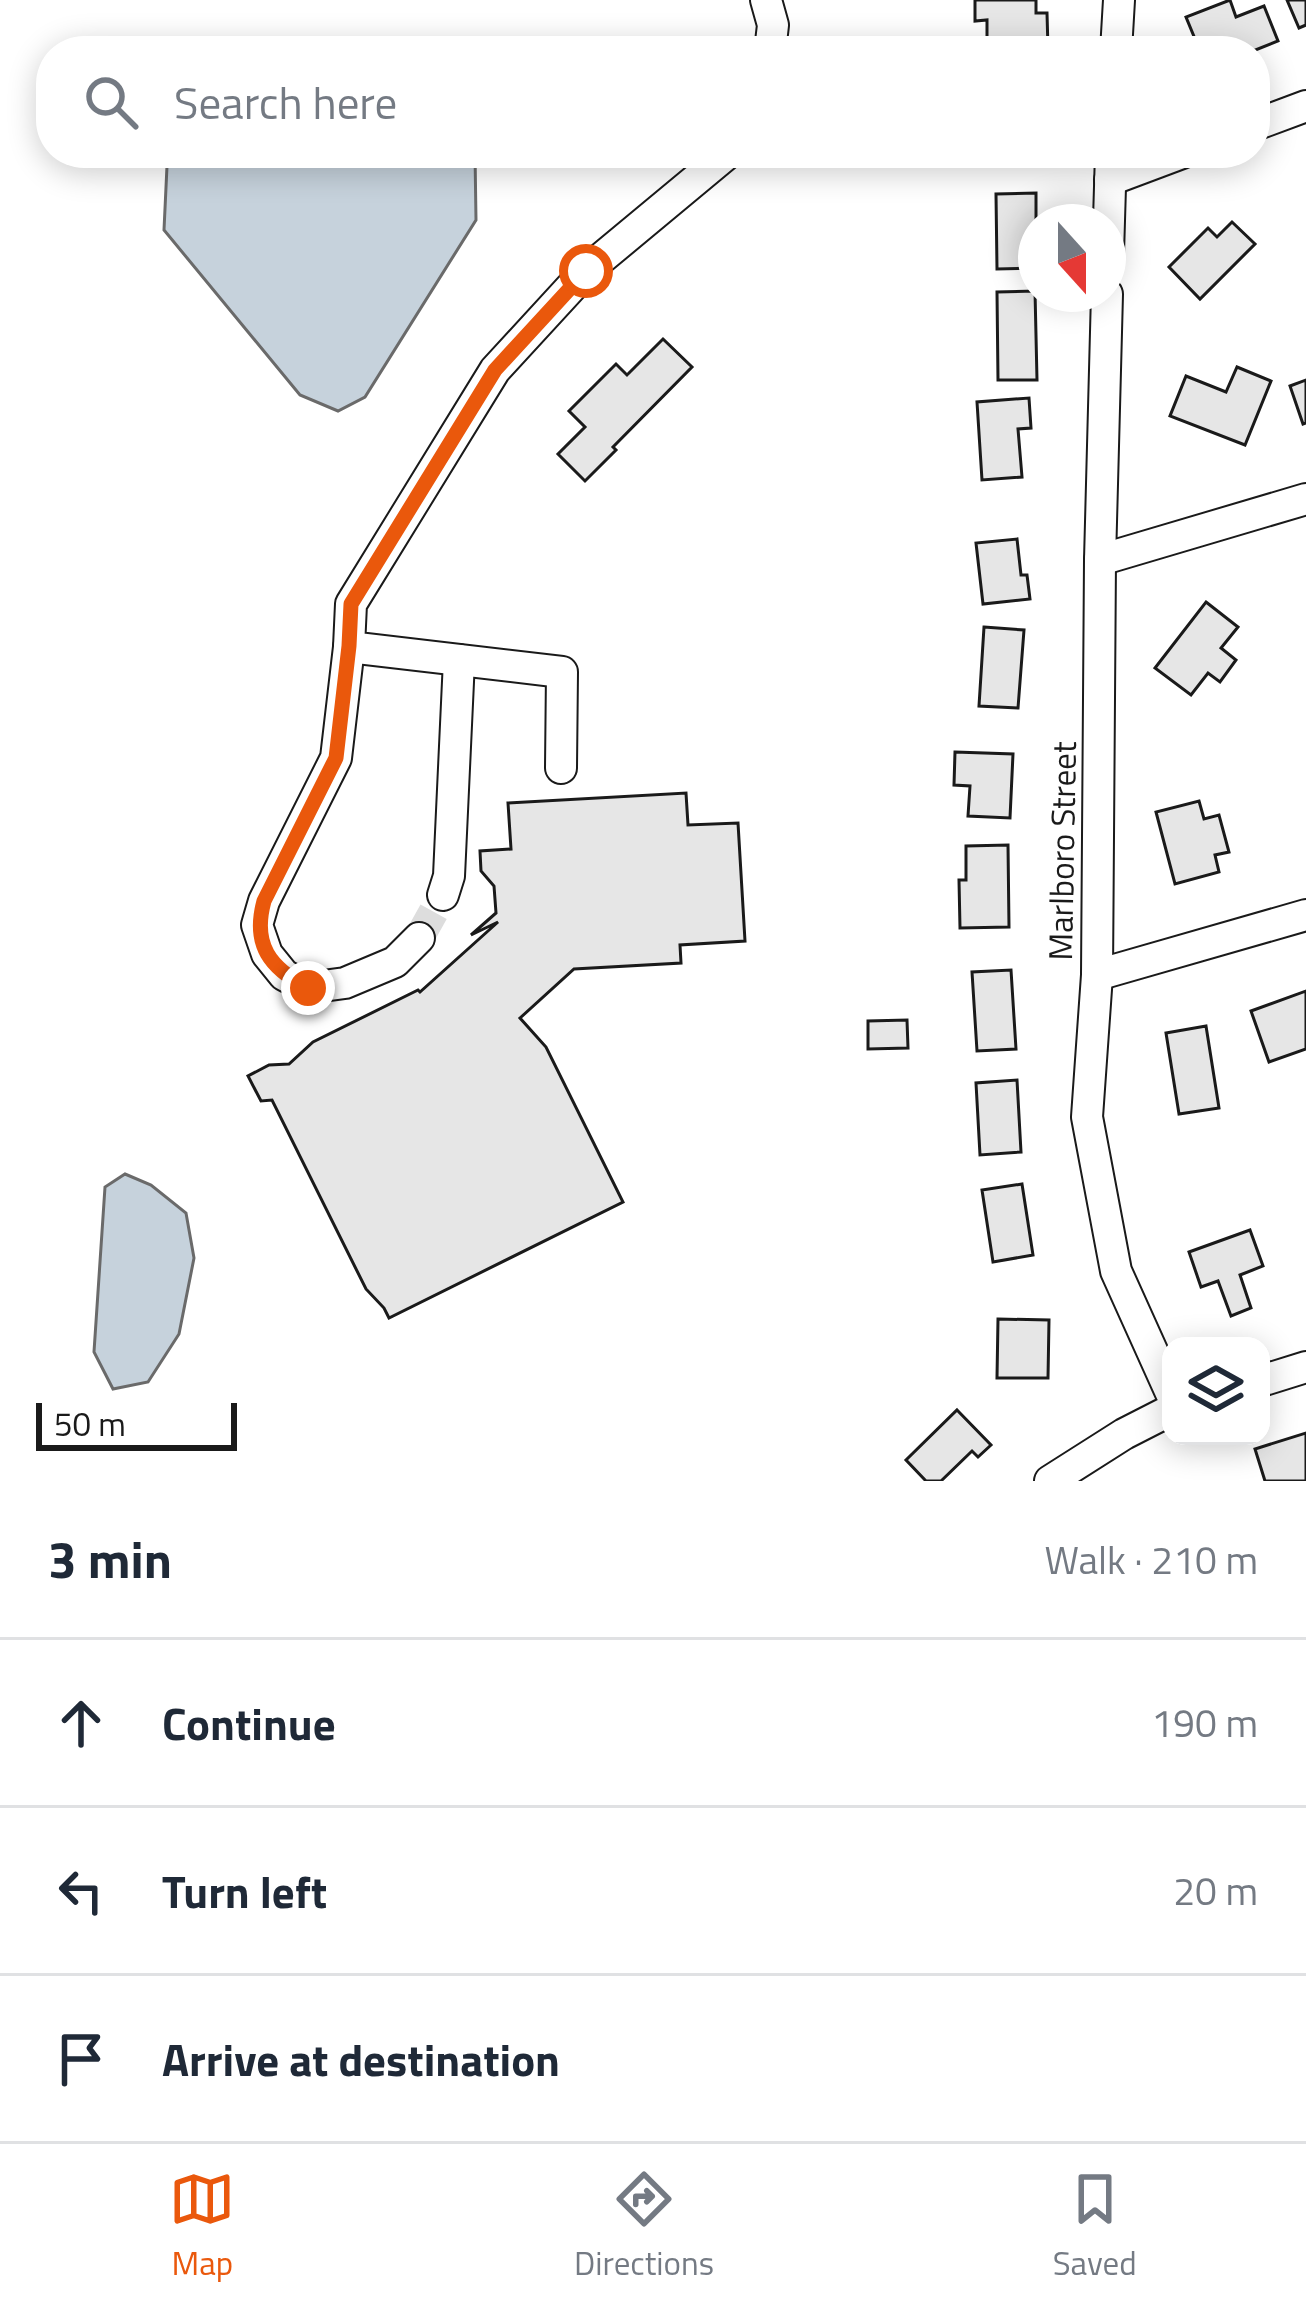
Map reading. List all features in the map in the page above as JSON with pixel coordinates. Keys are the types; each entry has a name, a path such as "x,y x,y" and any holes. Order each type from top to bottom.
{"street":[{"path":"766,0 772,36"},
{"path":"1117,36 1119,0"},
{"path":"1270,119 1306,106"},
{"path":"418,938 395,962 345,983 308,988 284,975 267,953 257,925 264,901 336,758 351,604 495,370 586,271 710,168"},
{"path":"1109,204 1110,168"},
{"name":"Marlboro Street","path":"1107,312 1096,975 1087,1117 1116,1271 1162,1373"},
{"path":"1100,560 1306,499"},
{"path":"349,646 562,672 561,768"},
{"path":"443,895 449,876 459,660"},
{"path":"1096,975 1306,915"},
{"path":"1270,1378 1306,1367"},
{"path":"1050,1481 1162,1415"}],"shaded area":[{"path":"167,168 475,168 476,220 365,397 338,411 300,395 164,230"},
{"path":"125,1174 151,1185 186,1213 194,1258 179,1334 148,1382 113,1389 94,1352 105,1187"}],"building":[{"path":"975,0 1036,0 1036,13 1047,13 1048,36 987,36 987,20 975,21"},
{"path":"1230,0 1236,17 1264,6 1278,41 1270,44 1270,36 1194,36 1186,17"},
{"path":"1287,0 1306,0 1306,25 1299,28"},
{"path":"1036,193 1036,204 1018,204 1018,268 997,269 996,194"},
{"path":"1232,222 1255,244 1200,299 1169,267 1208,228 1217,237"},
{"path":"1018,291 1018,312 1035,312 1037,380 998,380 997,292"},
{"path":"663,339 692,367 585,481 558,454 585,427 569,411 616,364 627,375"},
{"path":"1237,367 1271,381 1245,445 1170,416 1186,376 1226,392"},
{"path":"1306,380 1306,423 1303,424 1290,386"},
{"path":"1029,398 1031,428 1018,429 1022,477 982,480 977,402"},
{"path":"1017,539 1021,575 1027,575 1030,599 983,604 976,543"},
{"path":"1206,602 1238,627 1221,648 1236,660 1220,682 1208,673 1191,695 1155,668"},
{"path":"984,627 1024,630 1018,708 979,706"},
{"path":"955,752 1013,754 1010,818 968,816 970,786 954,785"},
{"path":"686,793 688,825 738,823 745,941 680,945 681,963 574,969 520,1018 546,1047 623,1202 389,1318 366,1289 272,1100 261,1101 248,1076 269,1065 289,1064 313,1042 420,992 498,922 471,935 496,913 494,886 481,871 480,851 511,849 508,803"},
{"path":"1199,801 1204,819 1219,815 1229,852 1215,855 1219,872 1175,884 1156,812"},
{"path":"1008,845 1009,927 960,928 959,880 966,880 966,846"},
{"path":"1011,970 1016,1049 977,1051 972,972"},
{"path":"1306,991 1306,1049 1269,1062 1251,1011"},
{"path":"907,1020 908,1048 868,1049 868,1021"},
{"path":"1206,1026 1219,1108 1179,1114 1166,1033"},
{"path":"1017,1080 1021,1152 980,1155 976,1083"},
{"path":"1022,1184 1033,1255 993,1262 982,1190"},
{"path":"1250,1230 1263,1266 1240,1275 1251,1308 1231,1316 1218,1281 1201,1287 1189,1252"},
{"path":"998,1319 1049,1320 1048,1378 997,1378"},
{"path":"957,1410 991,1445 978,1457 972,1451 941,1481 926,1481 906,1460"},
{"path":"1306,1433 1306,1481 1265,1481 1255,1449"}],"tunnel":[{"path":"419,938 443,895"}],"route":[{"path":"308,988 284,975 267,953 257,925 264,901 336,758 351,604 495,370 586,271"}]}
